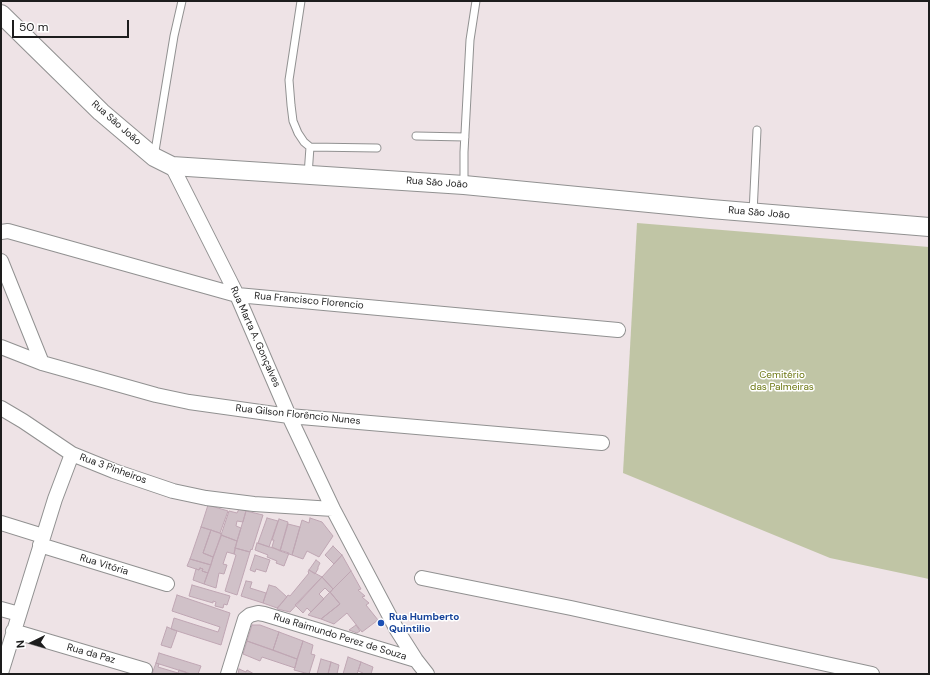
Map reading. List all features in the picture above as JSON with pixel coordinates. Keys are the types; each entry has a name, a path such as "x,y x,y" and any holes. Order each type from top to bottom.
{"street":[{"name":"Rua São João","path":"1,14 101,112 154,157 172,166 464,185 752,213 929,227"},
{"name":"Rua Marta A. Gonçalves","path":"172,166 237,295 289,416 333,509"},
{"name":"Rua Francisco Florencio","path":"5,232 237,295 618,330"},
{"path":"1,261 42,364"},
{"name":"Rua Gilson Florêncio Nunes","path":"1,347 42,364 156,395 189,402 289,416 602,443"},
{"path":"1,408 72,454"},
{"name":"Rua 3 Pinheiros","path":"1,673 41,541 72,454 114,471 173,491 206,498 254,504 333,509"},
{"path":"333,509 397,630 416,660 427,674"},
{"name":"Rua Vitória","path":"1,523 41,541 167,584"},
{"path":"422,578 572,608 872,674"},
{"path":"1,609 19,614"},
{"name":"Rua Raimundo Perez de Souza","path":"228,674 245,619 250,615 258,613 416,660"},
{"name":"Rua da Paz","path":"13,631 145,670"}],"lane":[{"path":"154,157 174,36 182,1"},
{"path":"301,1 289,80 293,121 298,133 304,142 310,147 377,148"},
{"path":"464,185 470,40 476,1"},
{"path":"752,213 756,130"},
{"path":"416,136 465,137"},
{"path":"308,175 310,147"}],"green space":[{"name":"Cemitério das Palmeiras","path":"637,223 929,247 929,579 830,558 623,473"}],"building":[{"path":"208,505 228,511 220,533 201,527"},
{"path":"239,509 246,511 243,522 237,521 236,526 241,528 237,541 221,535 229,511 237,513"},
{"path":"246,511 263,515 252,550 251,549 250,552 235,548"},
{"path":"267,518 278,521 269,547 258,543"},
{"path":"310,518 322,522 333,536 319,557 307,551 303,559 292,555 302,520 309,523"},
{"path":"279,519 288,522 280,551 272,547 274,540 272,540"},
{"path":"288,524 300,527 292,555 280,551"},
{"path":"201,527 211,530 203,553 213,557 211,565 190,559"},
{"path":"211,530 222,534 213,557 203,553"},
{"path":"221,535 237,541 234,554 227,552 223,564 227,565 224,574 219,573 216,588 204,584"},
{"path":"257,543 289,553 284,566 267,557 268,555 255,550"},
{"path":"333,546 342,555 334,564 325,555"},
{"path":"235,548 250,552 237,595 225,591 236,555 234,554"},
{"path":"255,555 270,560 266,572 256,569 255,572 250,570"},
{"path":"342,555 351,571 333,589 322,577"},
{"path":"190,559 211,565 208,573 202,571 203,569 200,568 199,570 187,566"},
{"path":"316,560 320,563 315,574 309,570"},
{"path":"200,568 203,569 202,571 208,573 204,584 193,580 196,569 199,570"},
{"path":"309,570 322,577 290,612 277,609 309,573"},
{"path":"351,571 361,589 358,590 365,596 362,597 369,603 366,605 378,620 362,632 347,613 334,624 321,619 340,604 330,592"},
{"path":"322,577 333,589 330,593 325,588 319,594 324,599 311,612 307,608 303,613 295,605"},
{"path":"246,581 252,582 250,588 266,593 263,603 241,596"},
{"path":"192,585 230,596 227,605 224,604 223,608 215,606 216,602 213,601 213,603 189,596"},
{"path":"269,585 276,587 287,597 277,608 263,603"},
{"path":"330,592 340,604 321,619 308,615"},
{"path":"177,595 230,613 221,645 171,629 174,618 218,632 220,627 172,611"},
{"path":"252,625 260,625 279,632 273,650 247,641"},
{"path":"356,625 360,631 357,633 349,630"},
{"path":"167,627 177,631 171,648 161,645"},
{"path":"279,632 303,641 297,659 273,650"},
{"path":"247,641 297,659 295,668 262,657 260,661 243,654"},
{"path":"303,641 313,645 311,654 315,655 309,674 294,670"},
{"path":"159,653 201,666 198,674 191,674 156,663"},
{"path":"348,657 361,662 357,674 343,674"},
{"path":"321,659 331,662 328,674 317,674"},
{"path":"331,662 339,665 337,674 328,674"},
{"path":"361,662 373,667 371,674 363,674 358,671"},
{"path":"156,663 159,664 158,667 178,673 179,670 186,672 185,674 152,674"},
{"path":"239,669 246,672 247,670 254,674 238,674"}],"place":[{"name":"Rua Humberto Quintilio","path":"381,623"}]}
